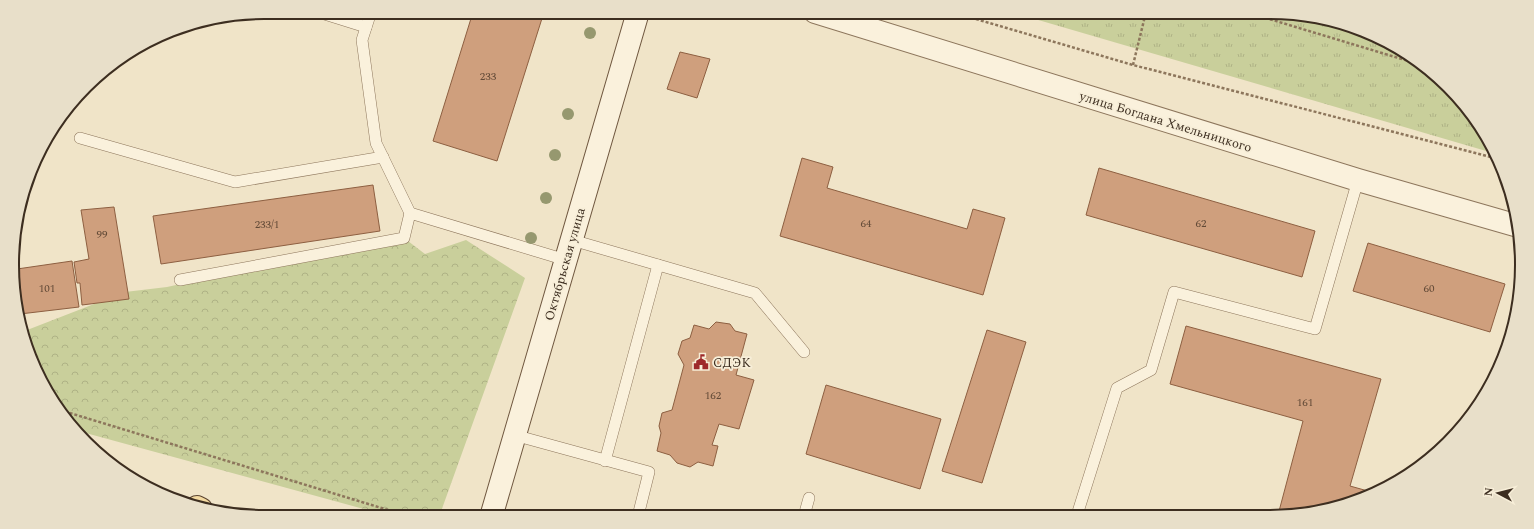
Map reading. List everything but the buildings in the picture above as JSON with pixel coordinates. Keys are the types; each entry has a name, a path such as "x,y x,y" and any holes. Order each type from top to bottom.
{"street":[{"name":"Октябрьская улица","path":"493,510 636,19"},
{"name":"улица Богдана Хмельницкого","path":"838,19 1358,180 1511,224"}],"lane":[{"path":"340,19 366,27"},
{"path":"180,280 404,238 410,213 376,142 362,40 369,19"},
{"path":"80,138 235,182 383,157"},
{"path":"1079,510 1117,388 1151,370 1174,292 1315,329 1358,180"},
{"path":"410,213 569,250 658,265 755,293 804,352"},
{"path":"605,461 658,265"},
{"path":"514,436 649,472 640,510"},
{"path":"806,510 809,498"}],"path":[{"path":"976,19 1133,65 1490,157"},
{"path":"1133,65 1144,19"},
{"path":"1271,19 1406,60"},
{"path":"69,413 388,510"}],"green space":[{"path":"1035,19 1270,19 1302,21 1333,27 1378,44 1406,60 1419,70 1454,103 1474,128 1487,151"},
{"path":"404,238 425,254 466,240 525,278 442,510 367,510 87,433 60,401 44,373 28,330 125,292 167,287 317,254"}],"place":[{"name":"СДЭК","path":"701,362"}]}
